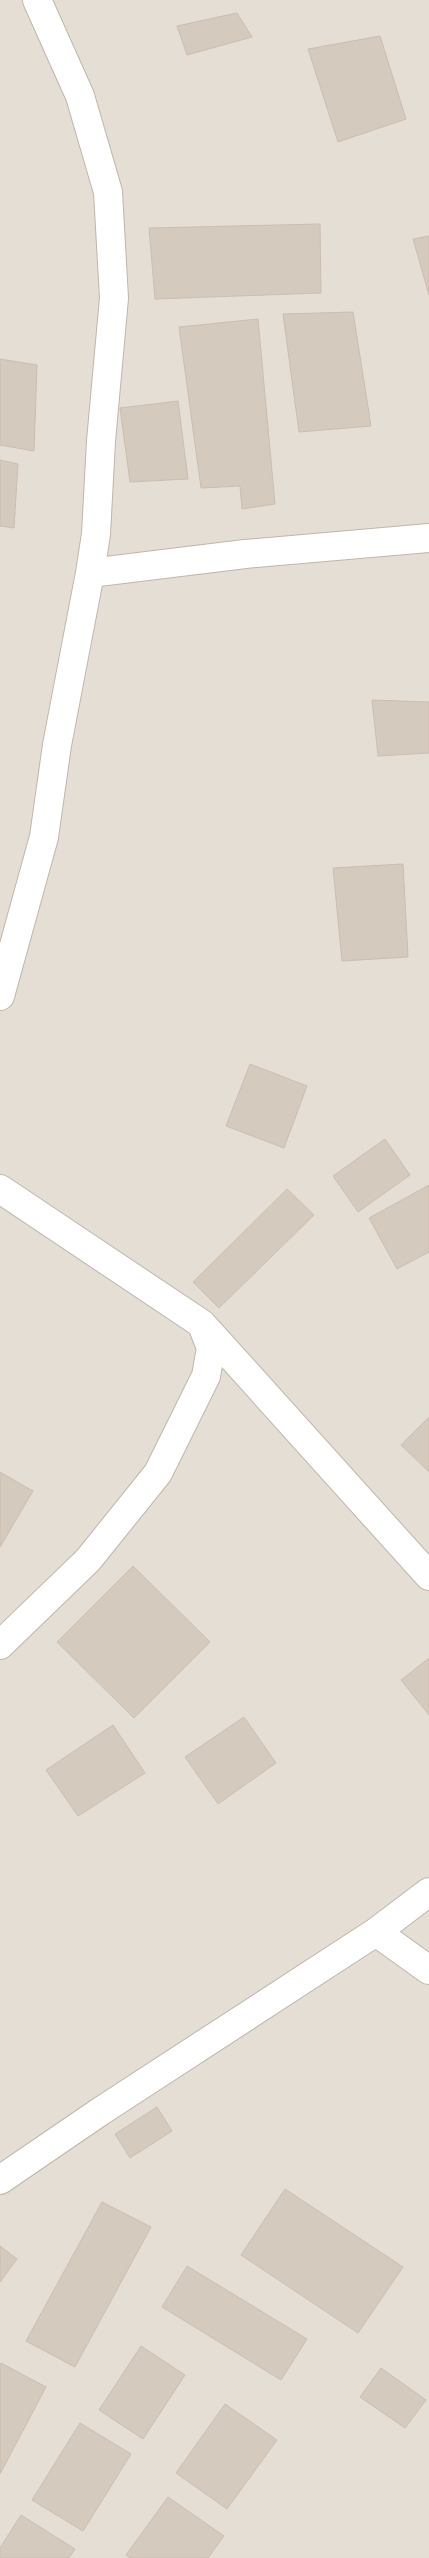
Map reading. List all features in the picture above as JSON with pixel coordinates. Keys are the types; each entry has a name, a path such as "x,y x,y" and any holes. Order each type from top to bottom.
{"street":[{"path":"0,996 44,837 57,745 90,573 96,534 101,441 114,298 108,192 80,96 37,0"},
{"path":"90,573 245,554 429,538"},
{"path":"0,1189 202,1324 429,1576"},
{"path":"0,1645 88,1560 158,1473 206,1376 211,1348 202,1324"},
{"path":"0,2180 109,2106 376,1932 429,1892"},
{"path":"376,1932 429,1970"}],"shaded area":[{"path":"0,0 429,0 429,2558 0,2558"}],"building":[{"path":"237,13 252,37 187,55 177,26"},
{"path":"380,36 406,119 338,142 308,49"},
{"path":"320,224 321,293 155,299 149,228"},
{"path":"429,236 429,295 413,239"},
{"path":"353,312 371,426 299,432 283,314"},
{"path":"258,319 275,504 242,509 240,486 201,488 179,327"},
{"path":"0,359 37,365 34,451 0,445"},
{"path":"178,401 188,479 130,482 120,408"},
{"path":"0,460 18,464 14,528 0,526"},
{"path":"372,700 429,702 429,753 378,756"},
{"path":"403,864 408,957 342,961 333,868"},
{"path":"250,1064 307,1086 284,1148 226,1126"},
{"path":"385,1139 410,1175 358,1212 333,1176"},
{"path":"429,1185 429,1252 397,1269 369,1218"},
{"path":"287,1189 314,1215 219,1308 193,1282"},
{"path":"429,1417 429,1472 401,1445"},
{"path":"0,1472 33,1491 0,1547"},
{"path":"133,1566 210,1642 134,1718 57,1642"},
{"path":"429,1658 429,1715 401,1680"},
{"path":"244,1717 276,1763 218,1804 185,1757"},
{"path":"113,1725 145,1773 78,1816 46,1770"},
{"path":"157,2107 172,2131 130,2158 115,2134"},
{"path":"285,2189 403,2267 358,2333 241,2255"},
{"path":"102,2202 151,2227 75,2367 26,2341"},
{"path":"0,2246 17,2259 0,2282"},
{"path":"187,2266 307,2339 281,2380 162,2307"},
{"path":"141,2346 185,2375 143,2439 99,2410"},
{"path":"1,2363 46,2387 0,2474 0,2365"},
{"path":"381,2368 426,2400 405,2428 360,2397"},
{"path":"225,2404 277,2440 227,2509 176,2473"},
{"path":"80,2423 131,2454 83,2531 32,2500"},
{"path":"168,2497 224,2536 208,2558 130,2558 126,2555"},
{"path":"21,2515 75,2549 69,2558 0,2558 0,2548"}]}
